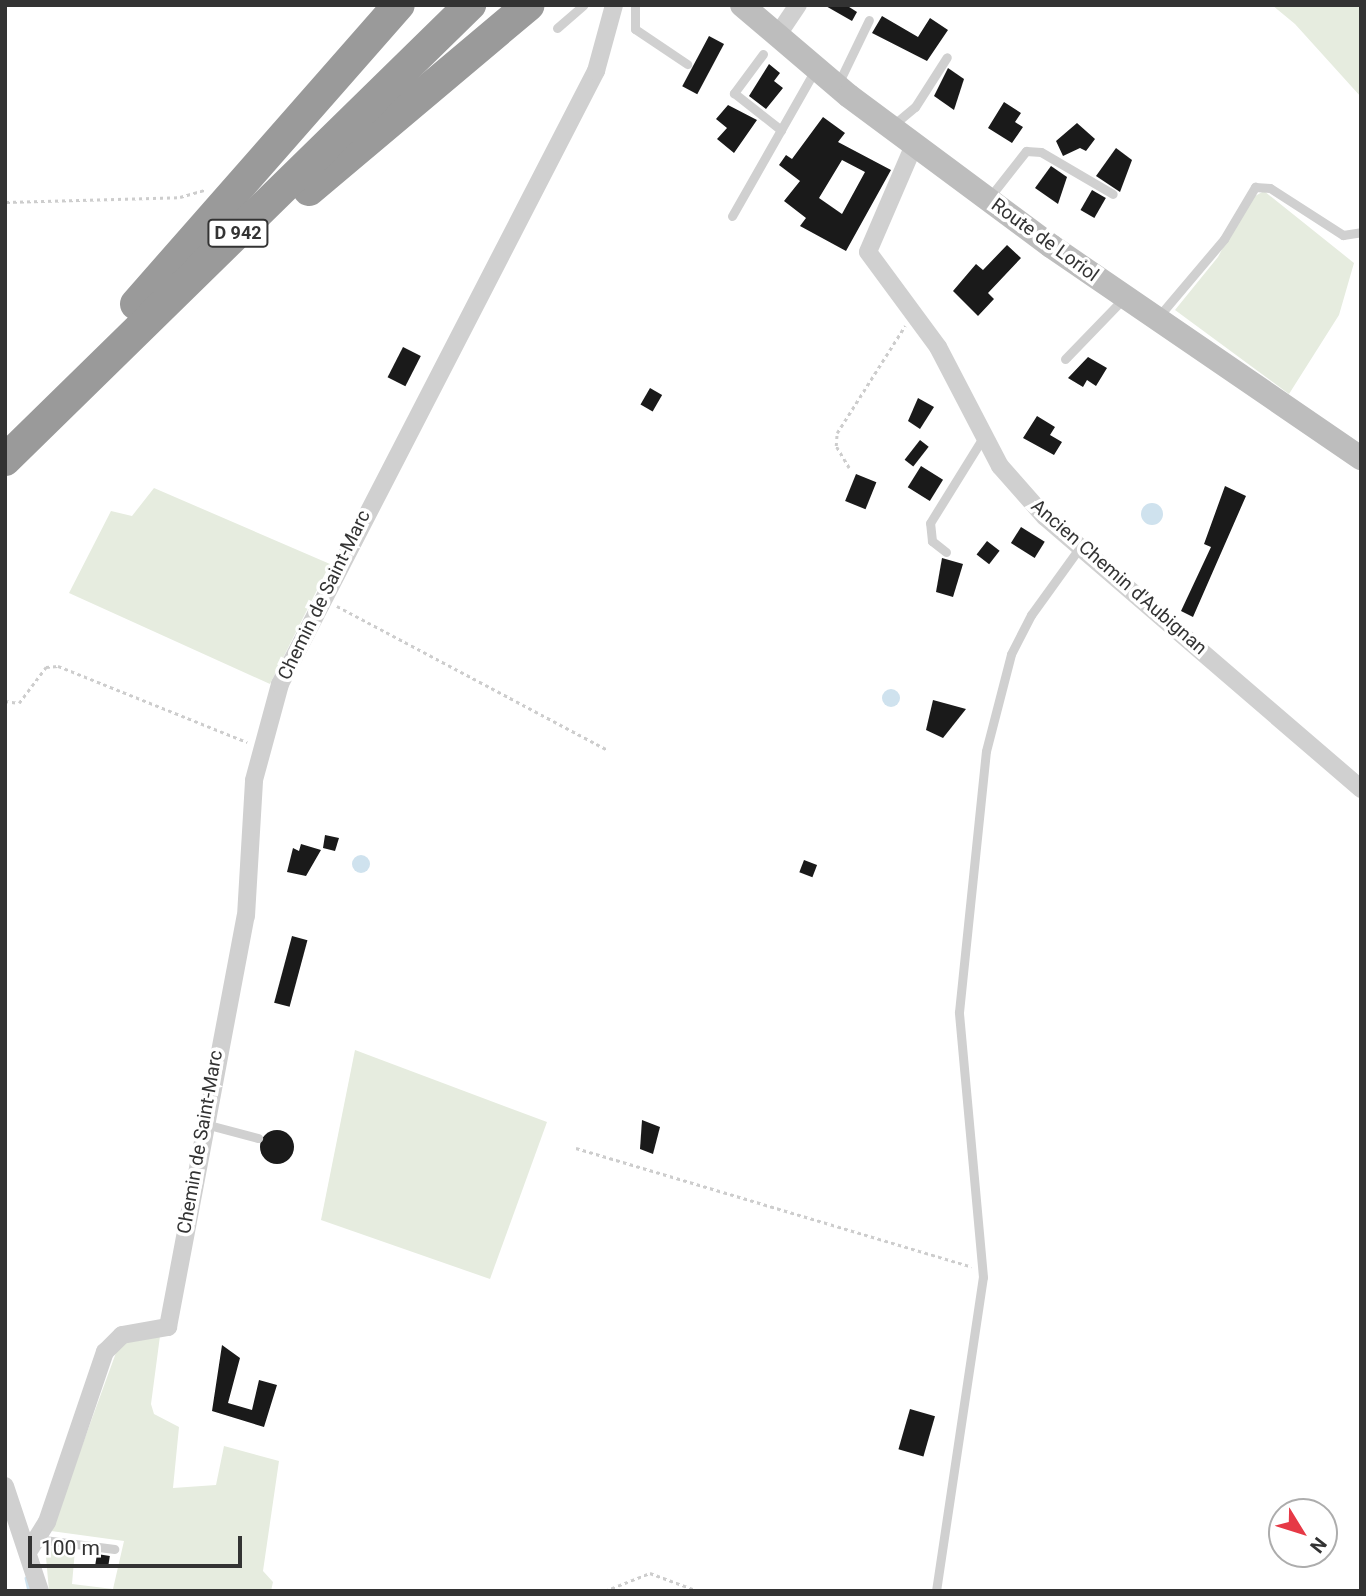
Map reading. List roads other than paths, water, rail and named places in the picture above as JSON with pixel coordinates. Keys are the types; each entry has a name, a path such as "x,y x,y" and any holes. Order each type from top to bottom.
{"highway":[{"name":"D 942","path":"144,310 399,5"},
{"name":"D 942","path":"5,460 144,310 442,5"},
{"name":"D 942","path":"5,431 144,310 470,5"},
{"name":"D 942","path":"144,310 529,5"}],"street":[{"name":"Chemin de Saint-Marc","path":"33,1544 106,1352 122,1335 168,1327 203,1123 246,916 254,780 280,684 322,597 596,71 614,5"},
{"name":"Route de Loriol","path":"742,5 770,45 816,68 914,145 1124,297 1361,458"},
{"path":"770,45 798,5"},
{"name":"Ancien Chemin d'Aubignan","path":"914,145 868,251 913,311 984,436 1018,486 1080,547 1361,789"},
{"path":"5,1486 33,1544 40,1591"}],"lane":[{"path":"557,28 583,5"},
{"path":"635,5 635,29 687,64"},
{"path":"836,86 869,20"},
{"path":"770,45 734,93 781,130"},
{"path":"891,127 915,107 947,57"},
{"path":"732,216 816,68"},
{"path":"988,199 1026,151 1041,152 1113,194"},
{"path":"1155,319 1224,239 1255,187 1270,188 1343,234 1361,232"},
{"path":"1066,359 1124,297"},
{"path":"946,552 932,541 930,523 984,436"},
{"path":"936,1591 979,1322 982,1265 959,1012 986,751 1012,654 1031,615 1080,547"},
{"path":"203,1123 258,1138"},
{"path":"33,1544 114,1549"}],"water":[{"path":"1152,503 1160,506 1163,514 1160,522 1152,525 1144,522 1141,514 1144,506"},
{"path":"891,689 897,692 900,698 897,704 891,707 885,704 882,698 885,692"},
{"path":"361,855 367,858 370,864 367,870 361,873 355,870 352,864 355,858"}],"waterway":[{"path":"27,1578 30,1591"}]}
